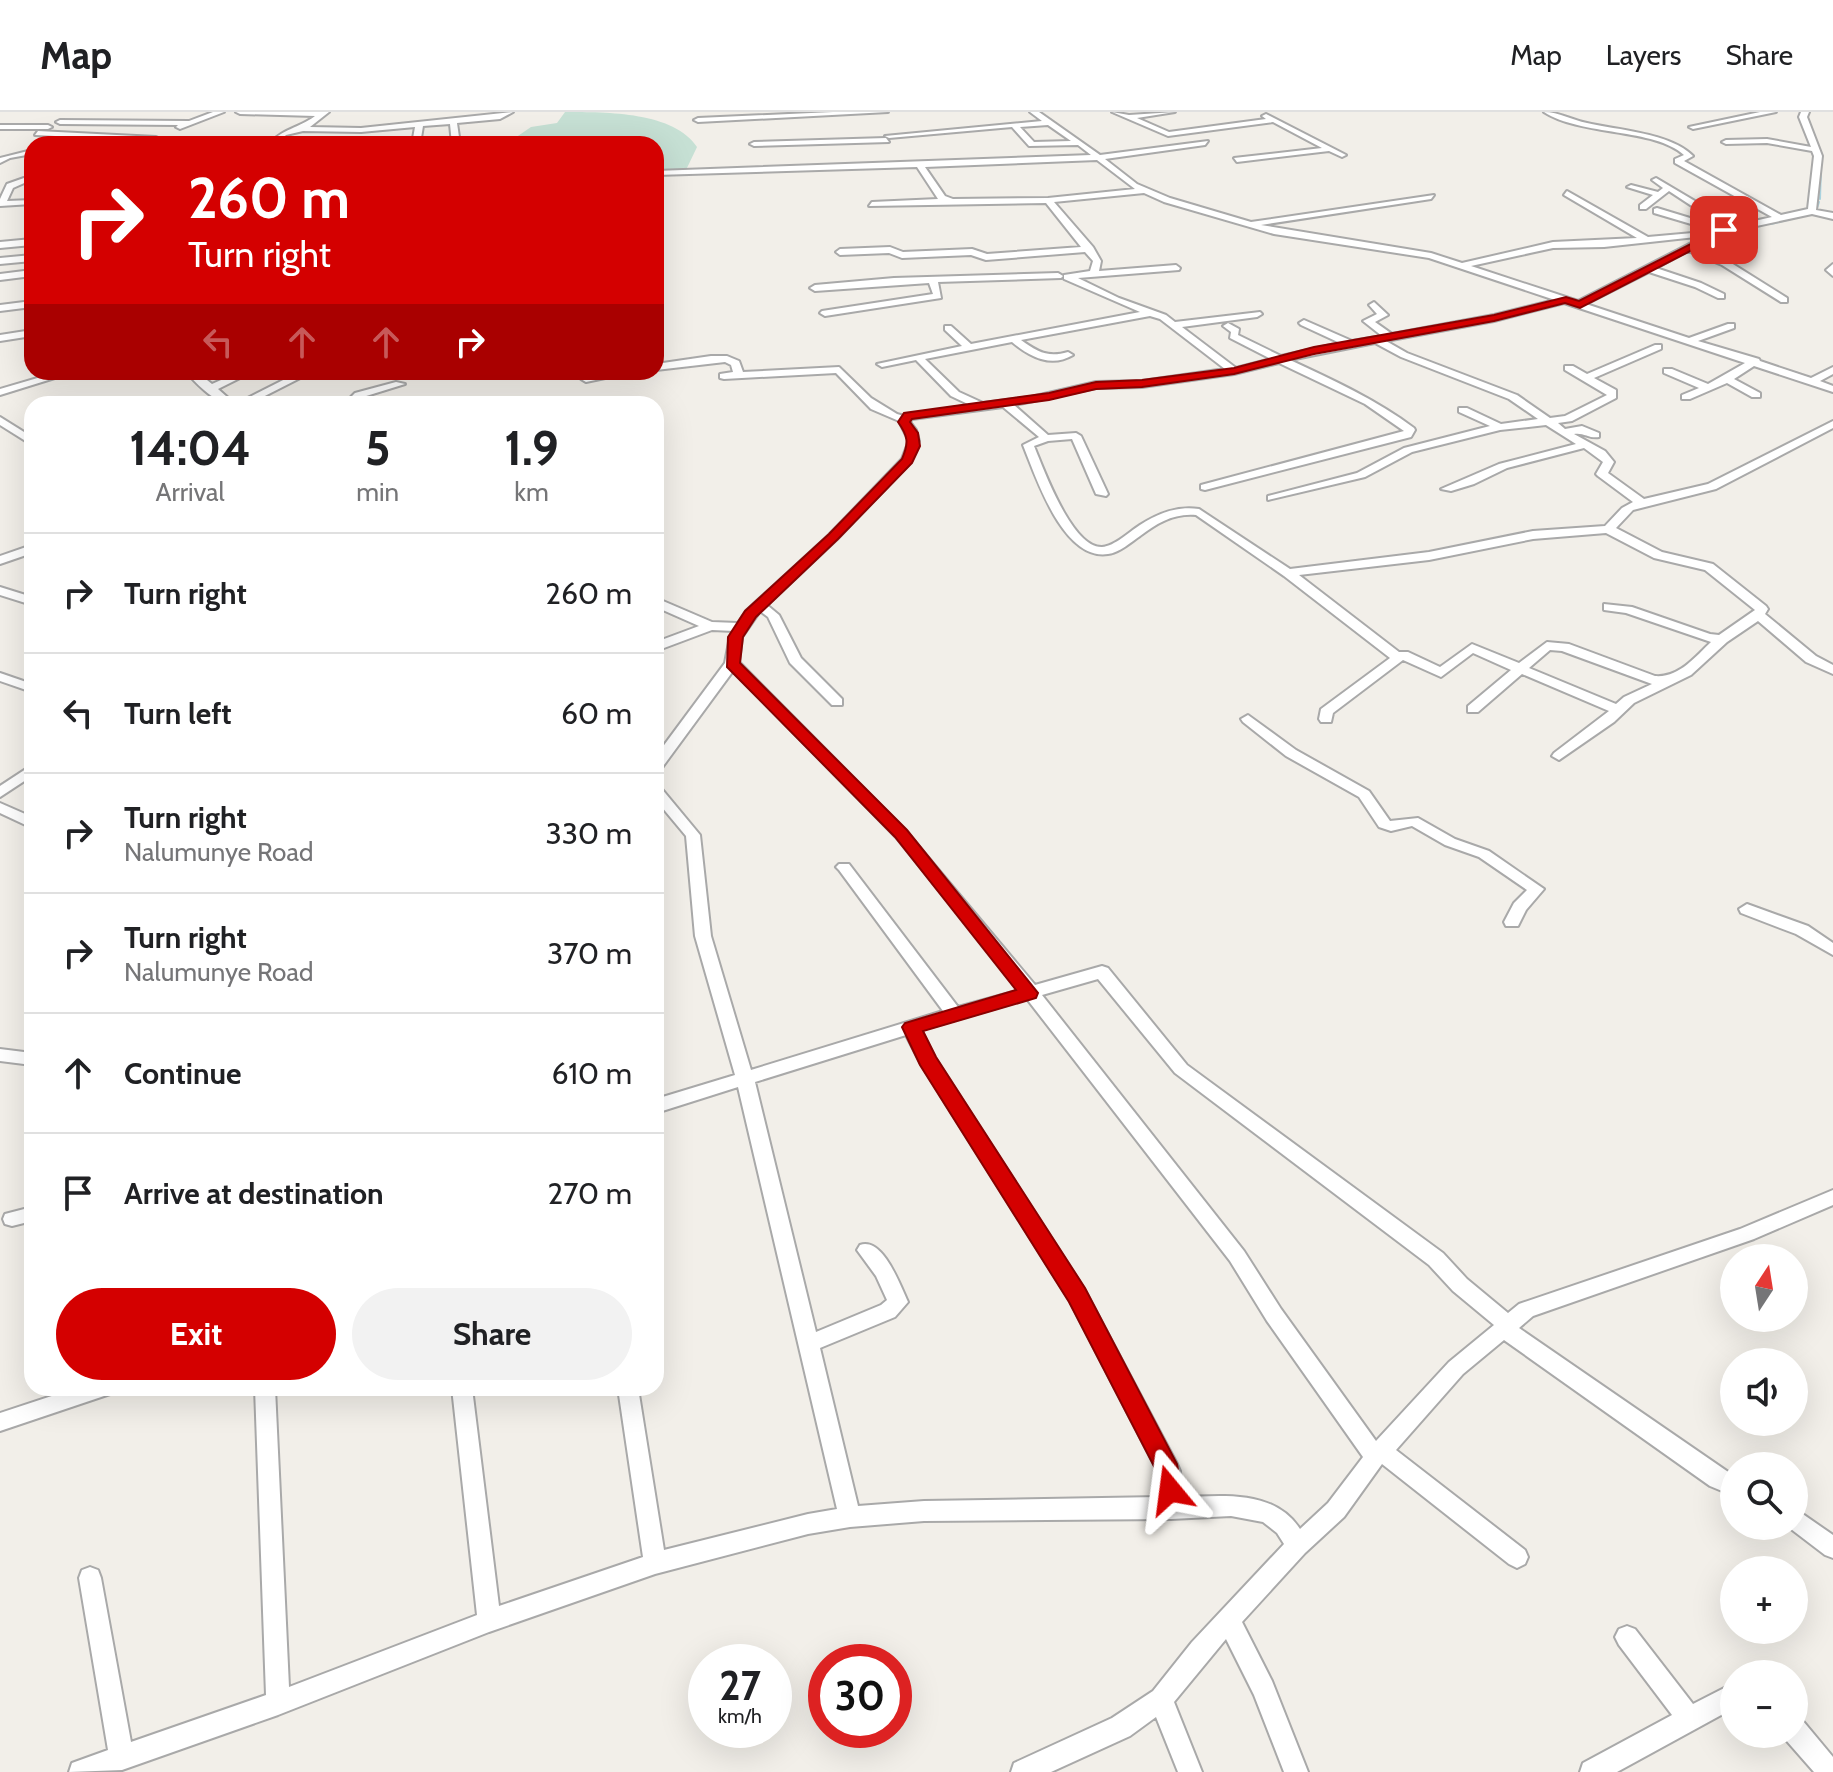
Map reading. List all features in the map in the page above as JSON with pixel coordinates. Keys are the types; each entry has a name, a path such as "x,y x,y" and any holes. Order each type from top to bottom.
{"street":[{"path":"60,122 68,112"},
{"path":"162,136 220,112"},
{"path":"240,112 323,113"},
{"path":"280,136 303,129 361,130 401,123 419,125 449,118 505,116 509,112"},
{"path":"698,120 884,112 883,145 869,165"},
{"path":"1034,112 1144,191 1281,232 1406,249 1465,265 1833,389"},
{"path":"1116,112 1168,134 1275,120"},
{"path":"1128,118 1171,112"},
{"path":"1258,112 1342,155"},
{"path":"1548,112 1585,127 1657,139 1681,147 1689,156 1678,161 1781,219"},
{"path":"1693,127 1772,112"},
{"path":"1805,112 1819,172 1812,211"},
{"path":"303,129 323,113"},
{"path":"38,133 60,122 188,123"},
{"path":"754,144 883,145 1014,125 1049,123"},
{"path":"417,136 419,125"},
{"path":"1014,125 1032,144 1080,143"},
{"path":"0,127 48,127"},
{"path":"355,136 361,130"},
{"path":"38,133 97,136"},
{"path":"1726,142 1767,141 1816,149"},
{"path":"664,173 1100,157 1205,143"},
{"path":"1237,160 1329,149"},
{"path":"0,161 24,153"},
{"path":"919,164 930,184 945,201"},
{"path":"1656,180 1707,212 1740,227"},
{"path":"1,204 10,186 24,181"},
{"path":"1631,187 1658,194"},
{"path":"1643,207 1668,188"},
{"path":"872,204 1048,200 1144,191"},
{"path":"1567,193 1647,240"},
{"path":"1249,224 1431,197"},
{"path":"1048,200 1090,249 1097,267 1090,274"},
{"path":"1,204 24,203"},
{"path":"1657,211 1722,231"},
{"path":"1465,265 1553,245 1647,240 1722,231 1812,211 1833,216"},
{"path":"1580,304 1722,231"},
{"path":"0,245 24,243"},
{"path":"1688,248 1725,263 1784,300"},
{"path":"840,252 890,250 902,255 972,252 986,257 1090,249"},
{"path":"0,261 24,259"},
{"path":"1033,263 1058,276"},
{"path":"1070,278 1176,268"},
{"path":"1650,269 1721,296"},
{"path":"843,279 900,273 912,275 920,281"},
{"path":"0,277 24,274"},
{"path":"815,288 920,281 1070,278 1163,317 1234,371"},
{"path":"825,313 938,296 933,282"},
{"path":"724,376 839,370 848,383 881,411 904,419 912,415 1005,403 1096,385 1142,384 1234,371 1350,344 1494,318 1566,300"},
{"path":"0,308 24,305"},
{"path":"1374,305 1383,315 1368,321 1391,338"},
{"path":"882,364 1016,341 1149,313"},
{"path":"1173,325 1257,314"},
{"path":"1304,323 1350,344"},
{"path":"1205,487 1409,432 1364,401 1233,336 1236,331 1228,326"},
{"path":"1693,340 1731,326"},
{"path":"948,328 969,347"},
{"path":"0,338 24,334"},
{"path":"1377,340 1412,359 1502,391 1564,432 1582,429 1609,462 1601,470 1604,476 1643,504"},
{"path":"1016,341 1042,359 1068,355"},
{"path":"1585,378 1658,347"},
{"path":"918,357 955,394 980,406"},
{"path":"664,366 722,358 735,363 739,374"},
{"path":"1686,397 1709,388 1755,361"},
{"path":"1272,498 1361,475 1408,450 1500,427 1551,423 1583,413 1612,396 1612,392 1569,368"},
{"path":"1812,382 1833,370"},
{"path":"1668,371 1709,388"},
{"path":"1726,379 1756,395"},
{"path":"0,392 41,380"},
{"path":"199,380 219,396"},
{"path":"209,389 229,380"},
{"path":"258,396 290,380"},
{"path":"358,396 400,384"},
{"path":"1005,403 1046,438"},
{"path":"1463,410 1500,427"},
{"path":"664,755 732,663 733,646 740,627 907,460 914,441 904,419"},
{"path":"0,420 24,436"},
{"path":"1608,529 1621,513 1643,504 1697,493 1721,483 1767,455 1833,424"},
{"path":"1102,494 1076,436 1032,442 1028,448 1054,504 1084,545 1107,551 1161,518 1193,510 1207,516 1288,573 1398,658 1326,712 1326,719"},
{"path":"1447,489 1503,466 1591,440"},
{"path":"1288,573 1443,554 1533,535 1608,529 1658,555 1718,572 1762,609 1722,639 1686,672 1629,700 1559,756"},
{"path":"0,560 24,552"},
{"path":"1681,560 1717,556"},
{"path":"0,591 24,598"},
{"path":"760,605 773,615 795,660 837,702"},
{"path":"664,606 710,626 740,627"},
{"path":"1608,607 1628,610 1708,638 1722,639"},
{"path":"1758,615 1811,659 1833,670"},
{"path":"664,644 710,626"},
{"path":"1473,709 1547,646 1555,645 1653,680 1667,681"},
{"path":"1403,655 1441,673 1472,648 1618,710"},
{"path":"732,663 901,834 1237,1256 1274,1315 1375,1457 1336,1510 1297,1546 1200,1650 1161,1699 1121,1727 1023,1772"},
{"path":"0,677 24,685"},
{"path":"1248,719 1291,753 1364,794 1370,799 1374,815 1383,823 1394,827 1413,821 1450,842 1484,854 1536,889 1512,922"},
{"path":"0,793 24,774"},
{"path":"664,801 693,835 703,936 745,1078 811,1343 850,1517"},
{"path":"0,807 24,819"},
{"path":"844,867 954,1014"},
{"path":"1747,909 1802,930 1833,950"},
{"path":"664,1103 1102,972 1181,1069 1436,1259 1506,1326 1720,1480"},
{"path":"911,1027 927,1060 1077,1295 1169,1471 1171,1509"},
{"path":"0,1055 24,1058"},
{"path":"1517,1557 1381,1451 1456,1368 1526,1310 1747,1234 1833,1197"},
{"path":"12,1219 24,1216"},
{"path":"811,1343 888,1311 898,1302 884,1271 867,1250"},
{"path":"0,1422 79,1396"},
{"path":"265,1396 278,1703"},
{"path":"463,1396 489,1621"},
{"path":"629,1396 655,1563"},
{"path":"81,1772 278,1703 489,1621 655,1563 757,1536 850,1517 1043,1507 1264,1509 1277,1518 1297,1546"},
{"path":"1808,1529 1833,1548"},
{"path":"90,1578 122,1758"},
{"path":"1229,1620 1264,1689 1296,1772"},
{"path":"1627,1637 1690,1719"},
{"path":"1161,1699 1190,1772"},
{"path":"1592,1772 1720,1703"},
{"path":"1808,1746 1830,1772"}],"green space":[{"path":"565,112 638,116 673,127 697,147 686,170 664,171 664,136 518,136 531,127 557,123"}],"waterway":[{"path":"1820,199 1821,167"},
{"path":"1816,211 1819,202"},
{"path":"1771,224 1811,214"}],"route":[{"path":"1170,1490 1169,1471 1077,1295 927,1060 911,1027 1029,993 901,834 732,663 733,646 740,627 907,460 914,446 911,430 904,422 909,416 1049,397 1096,385 1142,384 1234,371 1314,351 1494,318 1566,300 1580,304 1724,230"}]}
